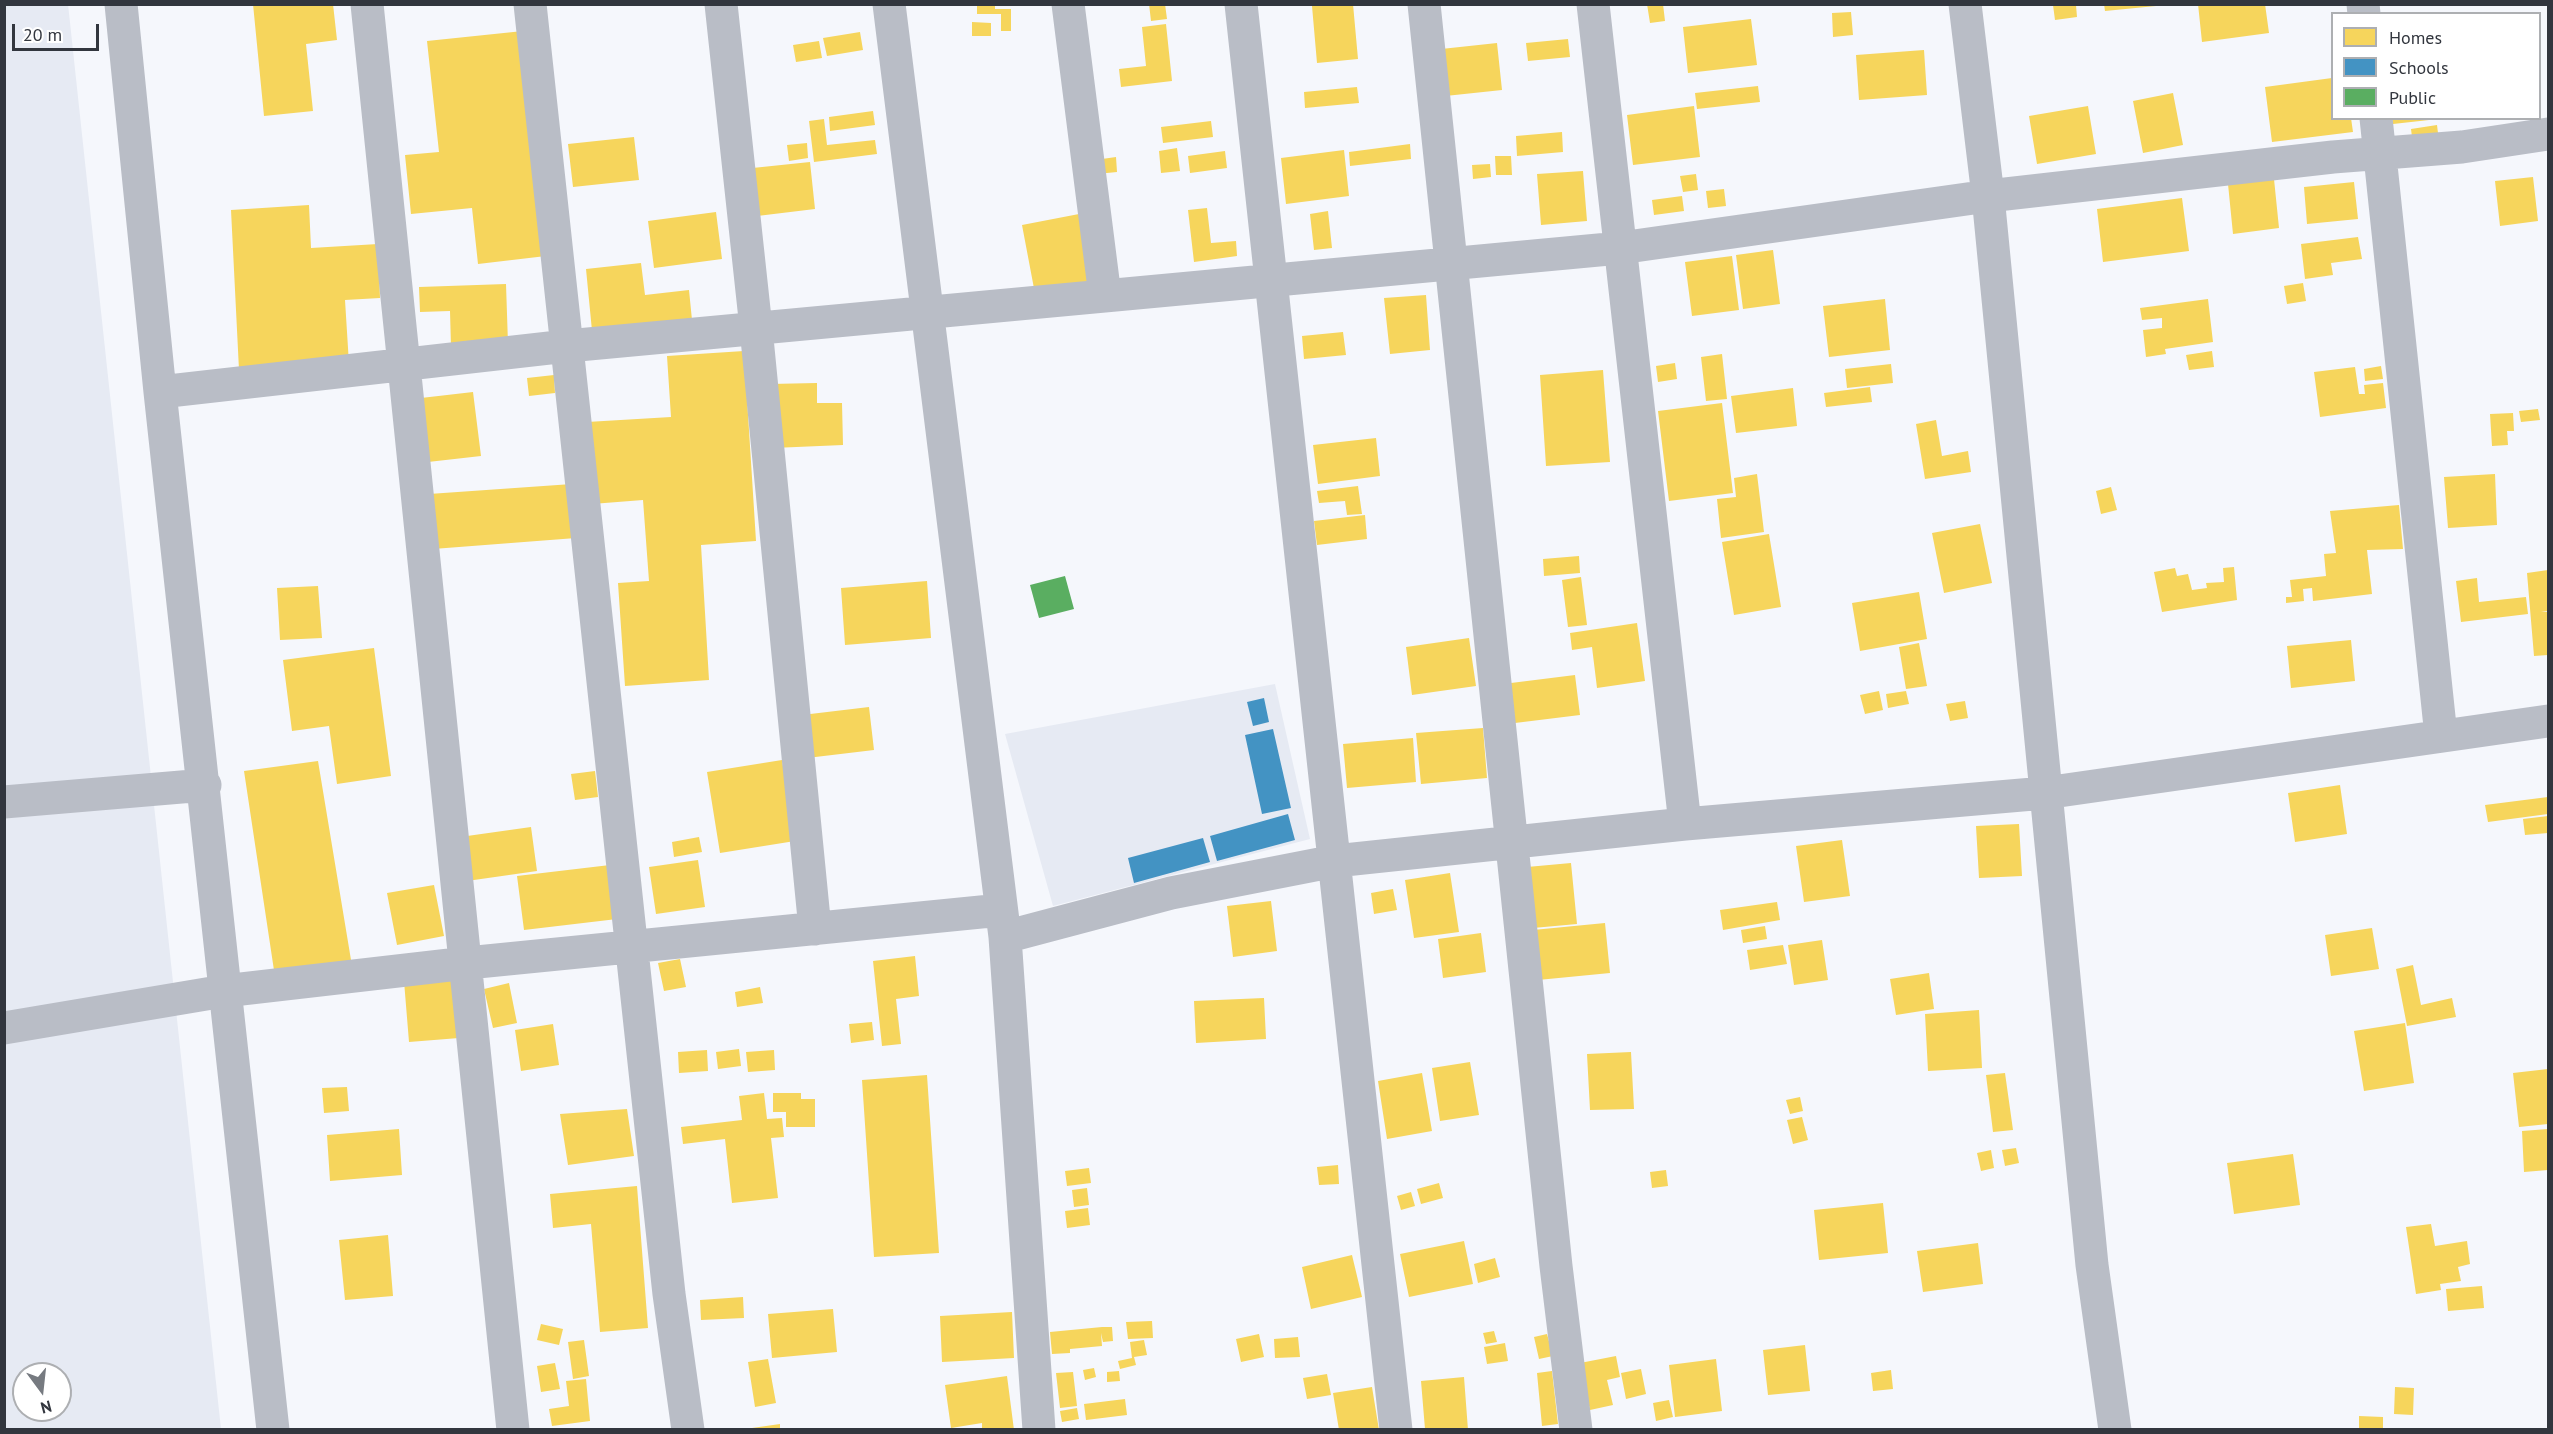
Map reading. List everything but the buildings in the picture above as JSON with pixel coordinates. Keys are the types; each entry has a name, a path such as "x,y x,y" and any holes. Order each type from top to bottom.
{"street":[{"path":"121,4 160,392 205,785 224,991 273,1430"},
{"path":"367,4 513,1430"},
{"path":"530,4 669,1294 688,1430"},
{"path":"721,4 756,328 815,929"},
{"path":"889,4 1003,924 1040,1430"},
{"path":"1068,4 1105,296"},
{"path":"1241,4 1396,1430"},
{"path":"1424,4 1556,1266 1576,1430"},
{"path":"1593,4 1685,824"},
{"path":"1965,4 1988,196 2092,1265 2115,1430"},
{"path":"2376,120 2441,736"},
{"path":"160,392 567,346 1620,248 1988,196 2380,153 2462,147 2548,134"},
{"path":"4,1028 224,991 466,963 815,929 1003,924 1335,861 1685,824 2045,793 2548,721"},
{"path":"4,802 205,785"}],"shaded area":[{"path":"68,4 221,1429 5,1430 4,5"},
{"path":"1275,684 1310,839 1053,906 1005,734"}]}
